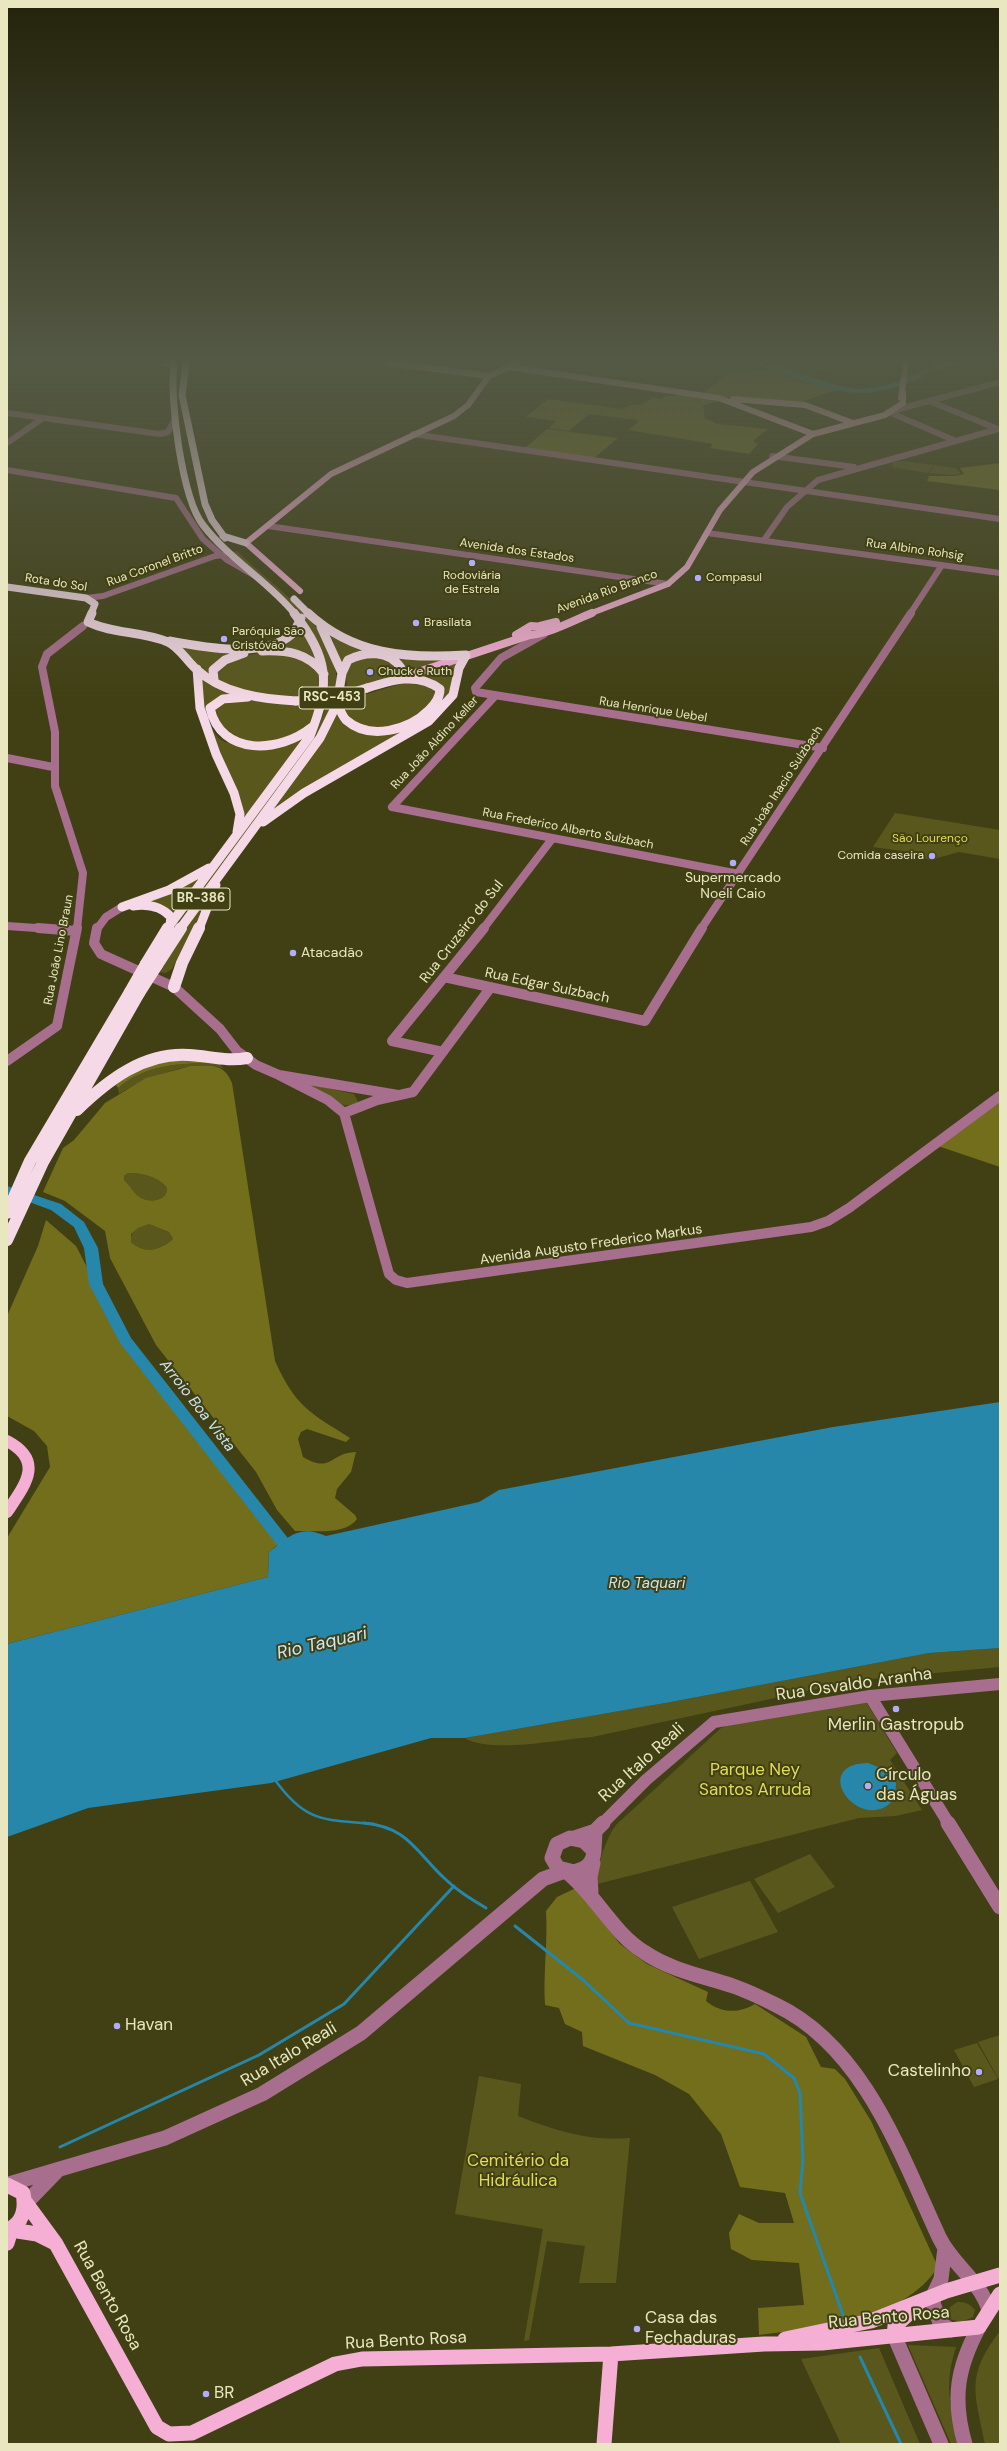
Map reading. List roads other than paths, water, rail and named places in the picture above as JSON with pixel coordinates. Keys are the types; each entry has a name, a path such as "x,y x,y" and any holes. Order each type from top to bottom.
{"highway":[{"name":"BR-386","path":"7,1213 30,1161 135,992 157,965 194,908 237,834 297,754 316,724 325,686 322,656 318,645 301,618 218,540 195,513 186,477"},
{"path":"200,477 208,512 223,536 315,620 339,637 373,649 420,657 466,655"},
{"path":"195,513 193,518 195,525"},
{"path":"223,536 246,543"},
{"name":"Rota do Sol","path":"7,588 86,598 94,606 82,621 85,624"},
{"path":"298,604 300,591"},
{"path":"159,639 214,649 255,648 270,645 292,634 301,618"},
{"path":"315,620 331,645 342,673"},
{"name":"RSC-453","path":"85,624 129,633"},
{"name":"RSC-453","path":"85,624 159,639 176,647 197,669 214,680 255,697 296,701 334,698 397,679"},
{"path":"214,680 213,670 225,660 243,654 268,650 286,651 303,656 314,661 324,674"},
{"path":"337,704 347,720 363,728 383,730 406,726 415,722 439,698 440,689 424,680 397,679 400,672 400,665 389,657 376,654 352,657 348,660 342,673"},
{"path":"249,835 292,800 429,721 453,695 459,668 466,655"},
{"path":"197,669 200,708 216,754 234,793 240,814 237,834"},
{"name":"BR-386","path":"7,1240 42,1162 66,1121 135,992 146,964 170,925 217,869 249,835 320,738 337,704 342,673"},
{"path":"255,697 230,698 212,705 210,708 211,717 222,737 246,744 278,744 298,737 316,724"},
{"path":"122,907 169,890 217,869"},
{"path":"174,987 193,937 205,916 217,869"},
{"path":"122,907 144,905 159,909 168,913 170,925"},
{"path":"193,937 200,949"},
{"path":"66,1121 103,1085 128,1068 143,1062 187,1055 226,1060 250,1060"}],"main road":[{"path":"300,591 246,543 326,477"},
{"name":"Avenida Rio Branco","path":"397,679 466,655 530,637 531,626 540,626 631,597 666,584 682,566 716,509 747,477"},
{"name":"Avenida Rio Branco","path":"540,626 549,631 666,584 687,567 720,510 741,482"},
{"path":"530,637 545,637 549,631"},
{"path":"7,1441 19,1446 28,1455 31,1471 7,1512"},
{"name":"Rua Bento Rosa","path":"8,2185 23,2193 26,2203 56,2244 157,2427 163,2433 172,2436 192,2433 335,2364 362,2359 611,2354 764,2344 822,2343 894,2335 953,2332 979,2327"},
{"path":"8,2234 21,2219 26,2203"},
{"path":"8,2234 37,2234 56,2244"},
{"name":"Rua Bento Rosa","path":"764,2344 871,2321 898,2312 927,2299 989,2278"},
{"path":"979,2327 1000,2294"},
{"path":"894,2335 895,2326 927,2299"},
{"path":"604,2444 611,2354"}],"street":[{"path":"54,477 176,498 191,522 195,525 199,534 219,554 247,574 260,579"},
{"path":"709,477 800,492 1000,519"},
{"path":"764,540 781,512 800,492 818,480 826,477"},
{"name":"Avenida dos Estados","path":"268,526 666,584"},
{"name":"Rua Albino Rohsig","path":"708,533 1000,573"},
{"name":"Rua Coronel Britto","path":"103,596 219,554"},
{"name":"Rua João Inacio Sulzbach","path":"645,1021 703,926 739,874 942,565"},
{"path":"86,598 103,596"},
{"path":"94,606 103,596"},
{"name":"Rua João Lino Braun","path":"7,1061 57,1026 76,931 83,873 60,804 53,767 55,732 42,667 47,654 56,645 85,624"},
{"path":"530,637 549,631"},
{"name":"Rua Henrique Uebel","path":"530,637 501,658 475,688 480,693 822,748"},
{"name":"Rua João Aldino Keller","path":"392,807 495,696"},
{"path":"7,758 53,767"},
{"name":"Rua Frederico Alberto Sulzbach","path":"392,807 739,874"},
{"name":"Rua Cruzeiro do Sul","path":"443,1052 392,1041 552,839"},
{"path":"122,907 102,919 94,936 94,943 98,949 113,960 174,987 196,1005 237,1050 250,1060 328,1100 344,1113 368,1103 413,1092 491,988"},
{"path":"7,926 76,931"},
{"name":"Rua Edgar Sulzbach","path":"444,977 645,1021"},
{"path":"279,1075 398,1095"},
{"path":"364,1090 368,1103"},
{"name":"Avenida Augusto Frederico Markus","path":"344,1113 389,1274 396,1280 416,1283 810,1228 828,1221 849,1208 1000,1096"},
{"name":"Rua Osvaldo Aranha","path":"714,1722 870,1696 1000,1684"},
{"path":"870,1696 1000,1907"},
{"name":"Rua Italo Reali","path":"574,1838 595,1831 646,1780 714,1722"},
{"path":"591,1892 590,1877 594,1857 595,1831"},
{"path":"594,1857 587,1842 574,1838 557,1843 553,1850 552,1857 554,1863 591,1892 626,1938 643,1952 663,1962 735,1987 781,2007 818,2032 832,2045 853,2072 884,2122 945,2248 989,2278 987,2300 989,2310"},
{"name":"Rua Italo Reali","path":"543,1879 552,1857"},
{"path":"566,1872 583,1871 594,1857"},
{"name":"Rua Italo Reali","path":"8,2185 165,2138 262,2094 361,2032 543,1879 566,1872"},
{"path":"26,2203 58,2170"},
{"path":"945,2248 941,2279 927,2299 934,2309 938,2319 945,2327 953,2332"},
{"path":"965,2444 956,2418 955,2397 965,2355 979,2327"},
{"path":"894,2335 941,2444"}],"water":[{"name":"Rio Taquari","path":"1000,1402 1000,1648 929,1653 671,1702 465,1738 431,1738 271,1783 88,1808 7,1837 7,1644 268,1577 269,1552 289,1537 302,1532 309,1531 326,1536 479,1502 499,1490 833,1427"},
{"name":"Círculo das Águas","path":"868,1763 886,1770 896,1783 895,1798 882,1808 869,1810 856,1805 846,1796 841,1785 842,1775 850,1766"}],"waterway":[{"name":"Arroio Boa Vista","path":"7,1190 56,1207 79,1225 91,1248 96,1284 125,1340 293,1555"},
{"path":"275,1780 286,1794 307,1812 318,1817 366,1823"},
{"path":"366,1823 374,1824"},
{"path":"366,1823 379,1825 391,1829 401,1835 409,1841 454,1886"},
{"path":"60,2147 259,2055 344,2004 454,1886"},
{"path":"454,1886 486,1908"},
{"path":"515,1926 582,1979 629,2023 764,2054 794,2078 800,2093 803,2161 800,2193 843,2315"},
{"path":"860,2357 901,2444"}],"place":[{"name":"Rodoviária de Estrela","path":"472,563"},
{"name":"Compasul","path":"698,578"},
{"name":"Brasilata","path":"416,623"},
{"name":"Paróquia São Cristóvão","path":"224,639"},
{"name":"Chuck e Ruth","path":"370,672"},
{"name":"Comida caseira","path":"932,856"},
{"name":"Supermercado Noeli Caio","path":"733,863"},
{"name":"Atacadão","path":"293,953"},
{"name":"Merlin Gastropub","path":"896,1709"},
{"name":"Círculo das Águas","path":"868,1786"},
{"name":"Havan","path":"117,2026"},
{"name":"Castelinho","path":"979,2072"},
{"name":"Casa das Fechaduras","path":"637,2329"},
{"name":"BR","path":"206,2394"}],"park label":[{"name":"São Lourenço","path":"930,839"},
{"name":"Parque Ney Santos Arruda","path":"755,1781"},
{"name":"Cemitério da Hidráulica","path":"518,2172"}]}
